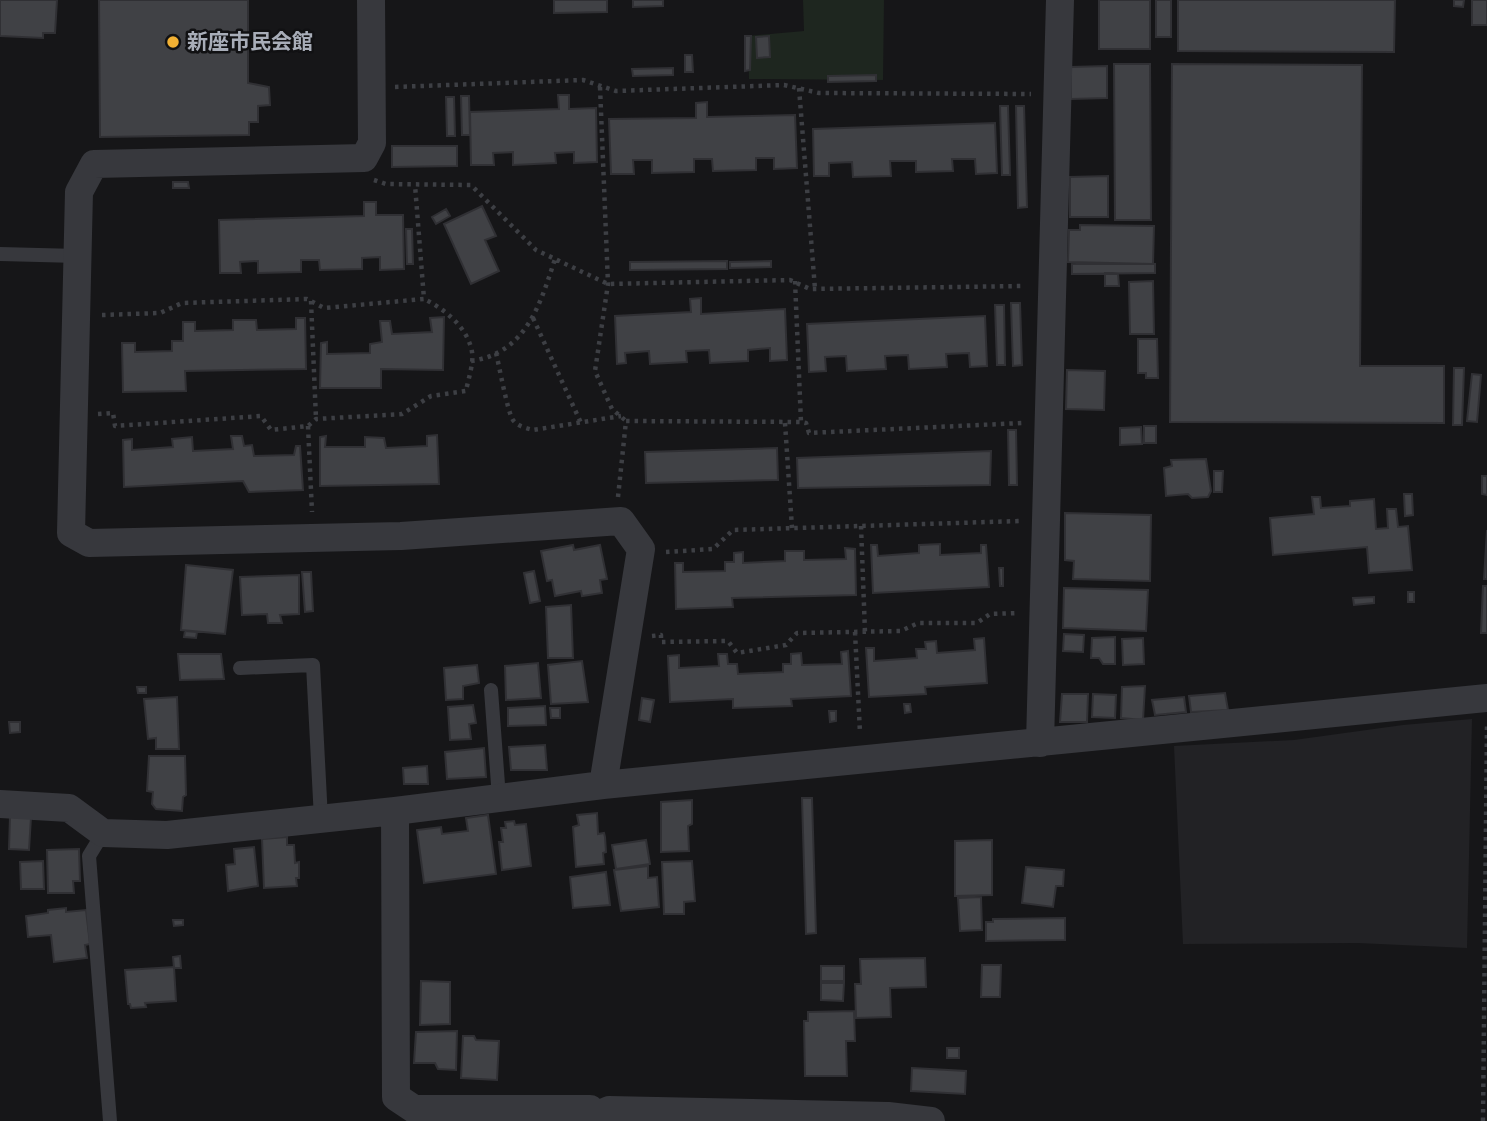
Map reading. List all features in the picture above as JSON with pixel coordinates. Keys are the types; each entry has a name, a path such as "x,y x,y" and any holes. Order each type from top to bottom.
{"street":[{"path":"371,0 372,143 363,158 94,164 79,192 71,533 89,543 401,536 621,521 641,548 603,785"},
{"path":"1040,743 1060,0"},
{"path":"0,804 69,808 103,833 167,835 395,811 603,785 1487,698"},
{"path":"395,811 396,1097 414,1109 590,1109 594,1119 609,1110 888,1116 931,1121"}],"lane":[{"path":"0,254 78,256"},
{"path":"240,668 313,665 321,819"},
{"path":"491,690 499,798"},
{"path":"103,833 89,856 110,1121"}],"path":[{"path":"384,88 583,80 616,91 783,85 818,93 1036,94"},
{"path":"600,86 608,284 595,370 612,409 626,421 801,422 806,423 809,433 1030,422"},
{"path":"799,88 815,289"},
{"path":"365,177 386,184 471,185 536,250 608,284 795,281 810,289 1032,288"},
{"path":"415,185 424,299"},
{"path":"471,361 496,353 521,334 533,318 555,259"},
{"path":"795,281 801,422"},
{"path":"87,415 113,413 115,426 261,416 271,430 308,426 316,419 402,414 431,396 466,391 472,353 463,332 452,317 436,304 424,299 324,308 307,299 182,303 160,313 91,316"},
{"path":"311,301 316,419"},
{"path":"533,318 581,422"},
{"path":"496,353 513,421 533,430 621,416"},
{"path":"618,500 626,421"},
{"path":"785,423 792,528"},
{"path":"308,426 313,523"},
{"path":"663,552 713,549 733,530 1028,520"},
{"path":"861,526 865,632"},
{"path":"641,637 661,635 661,642 728,641 737,653 786,645 797,634 901,631 918,623 977,623 990,614 1027,613"},
{"path":"855,632 861,740"},
{"path":"1483,1121 1487,716"}],"shaded area":[{"path":"803,0 884,0 883,80 749,79 748,36 804,31"},
{"path":"1472,719 1467,948 1358,943 1183,944 1174,746 1294,740 1403,725"}],"building":[{"path":"0,0 57,0 55,33 43,33 43,38 0,36"},
{"name":"新座市民会館","path":"99,0 248,0 248,83 269,87 270,105 258,106 258,122 249,122 249,135 100,137"},
{"path":"554,0 607,0 607,12 554,13"},
{"path":"633,0 663,0 663,6 633,7"},
{"path":"1099,0 1150,0 1150,49 1099,49"},
{"path":"1156,0 1171,0 1171,37 1156,37"},
{"path":"1178,0 1395,0 1394,52 1178,51"},
{"path":"1454,0 1464,0 1463,7 1454,6"},
{"path":"1472,0 1487,0 1487,25 1472,25"},
{"path":"745,36 751,36 750,70 745,71"},
{"path":"769,36 770,57 757,58 756,37"},
{"path":"685,55 692,55 693,72 685,72"},
{"path":"1114,64 1150,64 1151,220 1115,220"},
{"path":"1172,64 1362,65 1360,366 1444,366 1444,423 1170,422"},
{"path":"1107,66 1107,98 1071,99 1071,67"},
{"path":"673,68 673,75 633,76 632,69"},
{"path":"876,75 876,81 828,82 828,76"},
{"path":"558,95 569,95 569,109 596,108 597,162 574,163 574,152 555,153 556,163 513,165 513,152 493,153 494,165 471,165 470,112 559,109"},
{"path":"461,96 469,96 470,135 462,135"},
{"path":"446,97 454,97 455,136 447,136"},
{"path":"707,102 707,117 795,115 797,168 774,169 774,158 756,158 756,170 713,171 712,159 694,159 694,172 652,173 652,160 633,160 634,174 611,174 609,119 696,118 696,103"},
{"path":"1000,106 1008,106 1010,175 1002,175"},
{"path":"1016,106 1024,106 1027,207 1018,208"},
{"path":"995,123 997,173 976,174 975,159 952,159 953,171 916,172 916,161 890,161 891,176 853,177 852,162 829,163 829,176 814,176 813,129"},
{"path":"392,146 457,146 457,166 392,167"},
{"path":"1108,176 1108,217 1070,217 1070,177"},
{"path":"173,182 188,182 189,188 173,188"},
{"path":"364,202 376,202 376,215 403,215 404,269 380,270 380,257 362,258 362,269 320,270 319,260 301,260 301,272 258,273 258,261 240,262 241,273 220,273 219,220 364,216"},
{"path":"482,206 496,236 485,240 499,271 471,284 444,224"},
{"path":"446,209 450,216 436,224 432,217"},
{"path":"1080,225 1154,226 1153,264 1068,262 1069,230 1080,230"},
{"path":"406,229 412,229 413,264 407,264"},
{"path":"727,261 727,269 630,270 630,262"},
{"path":"771,261 771,267 730,268 730,262"},
{"path":"1072,264 1155,264 1155,273 1072,274"},
{"path":"1105,273 1118,274 1119,286 1105,286"},
{"path":"1153,281 1154,334 1130,334 1129,282"},
{"path":"701,298 701,314 785,309 787,360 770,361 770,348 748,350 748,361 710,363 709,350 686,351 687,362 650,364 649,351 625,353 626,363 617,364 615,316 691,312 690,299"},
{"path":"1011,303 1020,303 1022,365 1013,366"},
{"path":"995,305 1004,305 1005,365 997,365"},
{"path":"985,316 987,366 970,367 969,353 946,354 947,367 909,369 908,355 885,356 886,369 847,371 846,356 825,357 826,371 809,372 807,324"},
{"path":"444,317 443,370 381,369 381,388 320,388 321,343 327,342 327,354 370,353 370,344 382,342 380,321 390,321 392,334 432,332 430,318"},
{"path":"296,318 305,318 306,369 185,371 186,391 123,392 122,343 135,343 135,352 172,351 172,341 183,341 183,322 195,322 195,331 233,330 233,320 256,320 257,330 296,329"},
{"path":"1138,339 1157,339 1158,378 1146,378 1146,373 1138,373"},
{"path":"1454,368 1464,368 1462,425 1453,425"},
{"path":"1067,370 1105,371 1104,410 1066,409"},
{"path":"1472,374 1481,375 1477,422 1467,421"},
{"path":"1144,426 1156,426 1156,443 1144,443"},
{"path":"1141,427 1142,444 1120,445 1120,428"},
{"path":"1008,430 1016,430 1017,485 1009,485"},
{"path":"437,435 439,484 320,486 320,437 326,436 325,447 365,447 365,437 384,438 386,448 427,446 427,436"},
{"path":"231,436 242,436 244,446 252,445 254,456 294,455 296,446 300,446 303,490 249,492 243,481 124,487 123,440 132,439 132,450 173,447 172,439 192,437 193,451 233,449"},
{"path":"777,448 778,480 646,483 645,452"},
{"path":"991,451 990,485 798,488 797,458"},
{"path":"1206,459 1211,491 1208,497 1192,498 1188,494 1166,496 1164,468 1172,466 1171,460"},
{"path":"1214,471 1223,471 1222,492 1214,492"},
{"path":"1482,476 1487,476 1487,495 1482,494"},
{"path":"1404,494 1412,494 1413,515 1405,516"},
{"path":"1312,497 1320,497 1321,508 1350,506 1350,501 1374,499 1376,529 1388,528 1387,509 1396,509 1398,527 1408,526 1412,570 1369,573 1367,547 1273,555 1270,518 1314,514"},
{"path":"1065,513 1151,515 1150,581 1073,579 1074,561 1065,560"},
{"path":"1487,530 1487,579 1484,579"},
{"path":"940,544 940,555 981,553 981,545 986,545 989,587 873,593 871,545 877,545 878,556 919,553 919,545"},
{"path":"573,545 574,550 600,545 607,579 600,580 602,593 582,596 581,591 555,596 552,580 547,581 541,551"},
{"path":"845,548 855,549 856,595 732,598 733,607 676,609 675,563 683,563 683,572 725,571 725,562 734,562 734,553 743,552 743,563 785,561 785,551 804,551 804,560 846,559"},
{"path":"186,565 233,570 225,634 181,630"},
{"path":"999,568 1003,568 1003,586 1000,586"},
{"path":"534,571 540,601 530,603 524,573"},
{"path":"302,572 311,572 313,611 305,612"},
{"path":"299,575 299,614 280,615 282,623 268,623 267,614 242,615 240,577"},
{"path":"1483,586 1487,586 1487,633 1481,633"},
{"path":"1064,588 1148,590 1146,631 1063,628"},
{"path":"1408,592 1414,592 1414,602 1408,602"},
{"path":"1374,597 1374,603 1354,605 1353,598"},
{"path":"571,605 573,658 548,658 546,607"},
{"path":"185,631 197,632 196,638 184,637"},
{"path":"1064,634 1084,635 1083,652 1063,651"},
{"path":"1115,637 1115,664 1103,664 1099,658 1091,658 1092,638"},
{"path":"984,638 987,683 925,687 926,694 869,697 866,648 874,648 874,661 917,658 916,649 926,649 925,642 936,641 937,653 975,650 974,639"},
{"path":"1143,638 1144,664 1123,665 1122,639"},
{"path":"848,651 851,696 791,699 792,706 733,708 733,699 670,702 668,656 679,655 679,668 719,666 718,654 727,654 728,664 737,664 738,674 783,672 783,664 791,664 791,654 801,653 802,665 842,664 841,652"},
{"path":"178,654 221,654 224,679 180,680"},
{"path":"582,661 588,702 551,704 548,665"},
{"path":"538,663 541,698 506,700 505,666"},
{"path":"477,665 479,683 463,686 463,699 446,700 444,668"},
{"path":"1145,686 1143,720 1121,718 1122,687"},
{"path":"137,687 146,687 146,693 138,693"},
{"path":"1225,693 1228,710 1191,712 1189,696"},
{"path":"1062,694 1088,694 1087,722 1060,722"},
{"path":"1093,694 1116,695 1115,718 1092,717"},
{"path":"177,697 179,749 156,749 156,738 148,739 144,699"},
{"path":"1184,697 1186,712 1155,715 1152,700"},
{"path":"642,698 654,700 650,722 639,720"},
{"path":"904,704 910,704 911,712 905,713"},
{"path":"473,705 476,723 469,724 471,739 450,740 448,707"},
{"path":"545,706 546,725 508,726 508,708"},
{"path":"550,708 560,708 560,718 551,718"},
{"path":"829,711 836,711 836,721 830,722"},
{"path":"9,722 20,722 20,732 10,733"},
{"path":"545,745 547,770 511,770 509,747"},
{"path":"484,748 486,777 447,779 445,752"},
{"path":"149,756 185,756 186,795 183,797 182,811 156,809 152,804 153,792 147,791"},
{"path":"427,766 428,784 404,784 403,768"},
{"path":"802,798 812,798 816,933 806,934"},
{"path":"692,800 692,824 688,826 689,851 661,852 661,802"},
{"path":"597,813 598,834 604,833 605,837 604,864 576,867 573,827 579,825 577,815"},
{"path":"488,815 496,874 424,883 417,830 441,827 442,834 468,831 466,818"},
{"path":"10,817 31,817 29,850 9,849"},
{"path":"514,821 515,825 526,824 531,866 502,870 499,842 503,842 501,828 506,828 505,822"},
{"path":"287,837 287,845 294,845 295,863 299,862 297,886 264,888 262,839"},
{"path":"646,840 650,864 616,869 612,845"},
{"path":"992,840 992,895 955,896 955,841"},
{"path":"254,847 258,886 228,891 226,865 235,864 234,849"},
{"path":"79,849 80,881 73,881 74,893 48,893 47,850"},
{"path":"43,861 44,889 21,889 20,862"},
{"path":"692,861 695,901 684,902 684,914 664,914 662,862"},
{"path":"648,866 648,878 657,877 659,907 621,911 614,870"},
{"path":"1026,867 1064,870 1063,886 1056,886 1053,907 1022,903"},
{"path":"606,872 610,905 573,908 570,877"},
{"path":"981,897 982,930 960,931 958,898"},
{"path":"66,908 66,912 86,910 90,944 85,945 87,958 54,962 51,935 28,937 26,916"},
{"path":"1065,918 1065,940 986,941 986,922 993,922 993,919"},
{"path":"173,920 183,920 183,925 174,926"},
{"path":"180,956 181,968 174,968 173,957"},
{"path":"925,958 926,987 890,988 891,1017 856,1018 855,984 861,984 860,959"},
{"path":"982,965 1001,965 1000,997 981,997"},
{"path":"821,966 844,966 844,981 821,981"},
{"path":"174,967 176,1001 145,1003 146,1007 131,1008 128,1004 125,970"},
{"path":"421,981 450,982 450,1024 420,1025"},
{"path":"821,983 844,983 843,1001 821,1000"},
{"path":"854,1011 855,1041 846,1041 847,1076 805,1076 804,1021 808,1021 808,1012"},
{"path":"457,1031 456,1070 438,1069 435,1063 414,1063 416,1032"},
{"path":"463,1036 474,1036 476,1040 499,1041 497,1080 461,1078"},
{"path":"947,1048 959,1048 959,1058 947,1058"},
{"path":"912,1068 966,1071 965,1094 911,1091"}],"place":[{"name":"新座市民会館","path":"173,42"}]}
